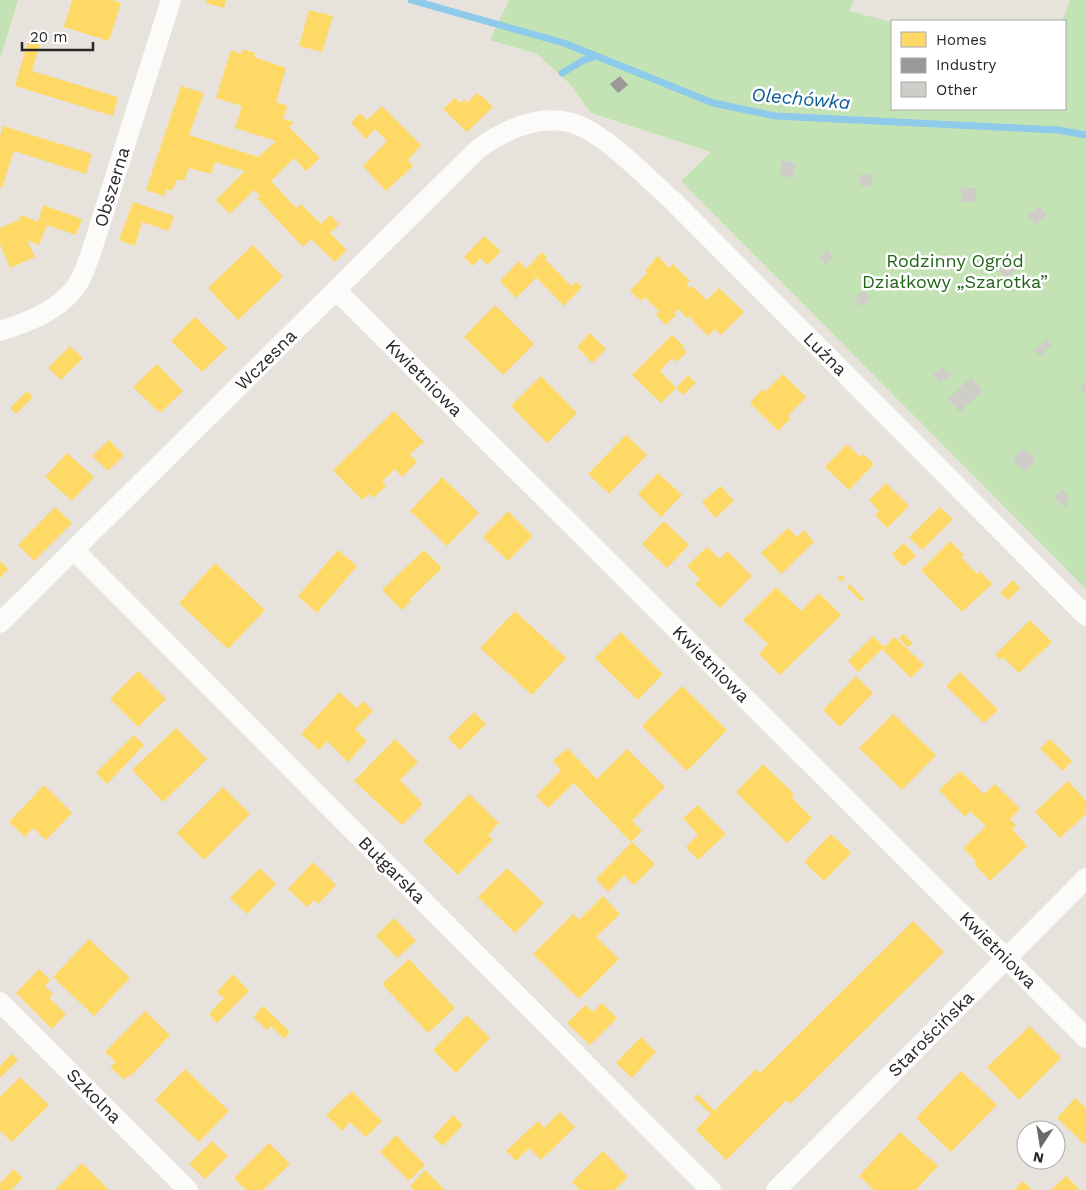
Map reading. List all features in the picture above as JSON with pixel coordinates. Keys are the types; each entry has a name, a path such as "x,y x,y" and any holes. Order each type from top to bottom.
{"street":[{"name":"Obszerna","path":"0,331 32,320 62,302 76,287 84,272 171,0"},
{"name":"Wczesna","path":"0,623 478,149 496,136 523,124 546,120"},
{"name":"Luźna","path":"546,120 568,122 589,130 622,155 672,200 1086,616"},
{"name":"Kwietniowa","path":"336,290 1086,1038"},
{"name":"Bułgarska","path":"74,550 711,1190"},
{"name":"Starościńska","path":"776,1190 1086,878"},
{"name":"Szkolna","path":"0,1002 188,1190"}],"green space":[{"path":"0,0 18,0 0,59"},
{"name":"Rodzinny Ogród Działkowy „Szarotka”","path":"509,0 854,0 849,11 891,22 891,110 1066,110 1066,20 1062,20 1070,0 1086,0 1086,589 681,181 711,152 591,113 569,83 537,54 490,40"}],"building: Homes":[{"path":"72,0 112,0 121,3 109,41 64,27"},
{"path":"207,0 226,0 224,8 206,3"},
{"path":"309,10 333,16 322,52 299,46"},
{"path":"28,41 40,44 32,71 118,97 113,116 15,86"},
{"path":"243,49 255,53 254,57 286,68 276,102 287,106 283,119 294,122 289,127 320,158 306,171 294,158 271,181 296,208 301,204 321,224 330,215 339,224 330,233 347,250 335,262 311,239 303,247 257,198 260,196 254,190 230,214 216,200 245,171 215,162 211,174 189,168 184,181 177,179 172,191 167,189 164,196 146,190 181,86 204,93 189,135 258,157 276,141 235,128 242,106 216,98 231,50 241,54"},
{"path":"477,93 493,107 467,132 443,109 455,98 460,103 464,99 467,103"},
{"path":"382,106 421,145 408,160 413,166 386,191 363,166 387,141 375,129 366,139 351,123 360,113 367,120"},
{"path":"3,126 92,154 86,174 14,151 2,188 0,187 0,136"},
{"path":"133,202 174,216 169,231 142,222 135,246 119,240"},
{"path":"43,205 82,219 76,235 47,225 39,245 27,240 35,257 10,268 0,244 0,228 19,220 21,215 38,222"},
{"path":"484,236 501,251 488,265 480,258 473,266 464,257"},
{"path":"253,245 283,277 238,320 208,288"},
{"path":"542,252 547,257 545,259 571,286 576,282 582,287 564,306 532,273 536,278 516,298 500,281 519,261 526,269"},
{"path":"658,256 669,268 673,264 690,281 686,284 690,288 692,286 707,300 719,288 744,312 721,335 715,329 708,336 689,317 694,311 687,318 678,309 674,313 676,315 666,325 656,315 659,311 645,297 641,301 630,291 647,273 645,271"},
{"path":"495,305 534,344 503,375 464,337"},
{"path":"195,317 227,348 202,372 171,341"},
{"path":"590,333 606,349 592,363 577,347"},
{"path":"672,335 684,346 682,348 687,352 677,362 672,358 660,371 676,388 661,403 632,375"},
{"path":"70,346 83,358 61,380 48,368"},
{"path":"157,364 183,391 160,413 133,387"},
{"path":"783,374 806,397 788,416 791,418 778,431 750,403 762,389 765,392"},
{"path":"688,375 696,383 683,395 676,388"},
{"path":"541,376 577,413 547,443 511,406"},
{"path":"27,391 33,397 16,414 10,408"},
{"path":"394,411 424,442 410,454 417,462 402,477 395,469 382,481 386,486 373,498 369,494 362,500 333,470"},
{"path":"626,435 647,455 609,494 588,474"},
{"path":"109,440 124,455 108,471 92,456"},
{"path":"847,444 860,457 863,454 874,464 849,490 825,467"},
{"path":"67,453 94,477 72,501 45,477"},
{"path":"658,473 682,495 661,517 638,494"},
{"path":"442,477 479,513 447,546 410,511"},
{"path":"886,483 909,506 887,528 875,515 879,511 869,500"},
{"path":"721,486 734,501 715,518 702,502"},
{"path":"55,507 72,523 34,561 18,545"},
{"path":"940,507 953,519 922,550 909,537"},
{"path":"508,511 533,536 508,561 483,537"},
{"path":"664,521 689,545 667,568 642,544"},
{"path":"788,528 797,537 804,530 814,542 781,574 761,553"},
{"path":"950,541 964,555 961,557 977,574 980,571 992,584 962,612 921,570"},
{"path":"904,543 916,556 903,567 892,554"},
{"path":"707,547 720,559 727,551 752,576 720,608 695,584 700,579 687,566"},
{"path":"338,550 357,566 317,613 298,596"},
{"path":"424,550 442,568 410,599 411,601 402,610 382,590"},
{"path":"0,561 8,569 0,578"},
{"path":"215,563 265,610 228,649 179,603"},
{"path":"842,575 845,578 841,582 837,578"},
{"path":"1013,580 1020,588 1008,600 1000,593"},
{"path":"850,584 864,599 862,602 847,587"},
{"path":"776,587 801,611 819,593 841,615 780,675 759,654 768,644 743,620"},
{"path":"515,611 566,658 532,695 480,648"},
{"path":"1030,620 1052,642 1019,673 1003,657 1000,660 995,655"},
{"path":"621,632 663,674 638,700 595,658"},
{"path":"903,634 913,643 908,647 899,638"},
{"path":"873,636 884,647 895,637 924,665 911,678 882,649 858,672 848,661"},
{"path":"138,671 166,699 138,727 110,699"},
{"path":"960,672 998,710 984,723 946,686"},
{"path":"856,676 873,693 840,727 823,710"},
{"path":"682,686 727,730 687,771 642,726"},
{"path":"339,692 357,708 363,701 373,711 355,729 367,741 348,762 327,741 319,750 301,734"},
{"path":"474,712 486,724 460,750 448,738"},
{"path":"893,714 936,755 902,790 859,748"},
{"path":"176,728 207,759 163,802 132,770"},
{"path":"134,735 144,745 107,784 96,773"},
{"path":"395,739 418,762 400,780 423,804 402,825 354,781"},
{"path":"1050,739 1072,761 1063,771 1040,749"},
{"path":"567,748 597,779 627,749 665,787 632,821 642,831 631,842 574,783 548,808 536,796 561,770 553,761"},
{"path":"763,764 794,794 791,797 812,818 787,843 736,792"},
{"path":"960,771 984,794 995,784 1020,809 1010,819 1016,825 1012,829 1027,846 990,881 974,864 976,861 963,848 986,826 970,811 965,817 939,790"},
{"path":"1068,781 1086,801 1086,814 1060,838 1035,812"},
{"path":"44,785 72,813 46,840 33,828 25,837 9,822"},
{"path":"223,787 250,814 204,860 177,833"},
{"path":"469,794 499,823 488,835 493,840 458,875 423,841"},
{"path":"698,805 726,834 698,860 686,847 698,835 683,818"},
{"path":"831,834 851,853 824,881 804,862"},
{"path":"632,842 655,864 634,885 624,875 608,892 596,879"},
{"path":"313,862 336,885 318,904 314,900 307,907 288,889"},
{"path":"260,868 276,884 247,914 230,898"},
{"path":"507,868 544,903 515,933 478,897"},
{"path":"603,896 620,914 596,937 619,959 579,999 533,954 573,914 579,920"},
{"path":"394,918 416,941 397,958 376,936"},
{"path":"913,921 944,952 790,1104 787,1100 726,1160 696,1130 711,1114 694,1098 698,1094 714,1111 756,1069 760,1073"},
{"path":"89,939 130,978 94,1016 53,977"},
{"path":"409,959 455,1008 428,1033 382,984"},
{"path":"39,969 50,980 45,986 53,994 49,998 66,1014 52,1029 16,993"},
{"path":"233,974 249,991 217,1023 209,1014 224,998 217,992"},
{"path":"602,1003 617,1018 590,1045 567,1023 585,1005 593,1012"},
{"path":"263,1006 290,1032 284,1039 271,1026 267,1030 253,1017"},
{"path":"145,1011 170,1035 130,1077 128,1075 124,1080 110,1067 116,1062 105,1052"},
{"path":"467,1015 490,1038 456,1073 433,1050"},
{"path":"1030,1026 1061,1058 1019,1100 987,1067"},
{"path":"641,1037 656,1052 632,1078 616,1063"},
{"path":"12,1054 18,1060 0,1078 0,1066"},
{"path":"185,1069 229,1111 199,1142 155,1100"},
{"path":"961,1071 997,1105 951,1152 916,1118"},
{"path":"20,1077 49,1105 12,1142 0,1131 0,1097"},
{"path":"352,1091 382,1121 366,1137 350,1122 342,1131 326,1115"},
{"path":"1075,1098 1086,1108 1086,1142 1084,1144 1066,1127 1066,1120 1059,1120 1057,1118"},
{"path":"560,1112 575,1127 541,1160 529,1148 516,1161 506,1151 538,1121 544,1128"},
{"path":"453,1115 463,1125 443,1146 433,1137"},
{"path":"900,1132 938,1166 916,1190 874,1190 859,1176"},
{"path":"396,1135 425,1165 409,1181 380,1152"},
{"path":"212,1141 228,1156 205,1179 189,1164"},
{"path":"269,1143 290,1164 263,1190 246,1190 234,1178"},
{"path":"603,1151 628,1177 615,1190 580,1190 572,1182"},
{"path":"82,1163 109,1190 55,1190"},
{"path":"14,1169 23,1178 11,1190 0,1190 0,1183"},
{"path":"425,1170 445,1190 414,1190 410,1186"},
{"path":"1066,1176 1080,1190 1051,1190"},
{"path":"1023,1181 1032,1190 1014,1190"}],"building: Industry":[{"path":"620,76 628,85 618,93 610,84"}],"building: Other":[{"path":"782,160 796,163 793,178 780,175"},
{"path":"860,174 872,175 872,186 860,186"},
{"path":"961,188 976,188 976,202 961,202"},
{"path":"1039,206 1047,215 1036,225 1028,216"},
{"path":"827,250 833,257 826,265 819,258"},
{"path":"1010,259 1018,269 1006,278 998,268"},
{"path":"864,290 871,299 861,307 854,297"},
{"path":"1046,339 1052,345 1040,356 1034,350"},
{"path":"942,367 947,373 949,371 952,374 940,383 933,374"},
{"path":"971,377 983,390 960,412 948,399"},
{"path":"1086,382 1086,395 1079,389"},
{"path":"1023,448 1036,460 1025,472 1012,460"},
{"path":"1062,489 1070,498 1066,502 1068,504 1065,507 1054,497"}],"waterway":[{"name":"Olechówka","path":"411,0 564,43 713,103 775,116 1058,130 1086,135"},
{"path":"562,73 584,60 596,56"}]}
